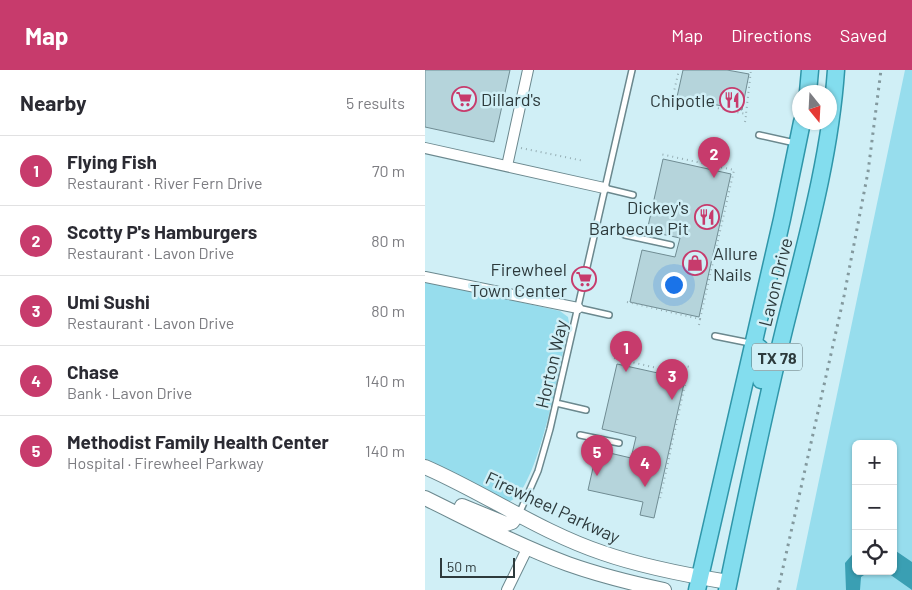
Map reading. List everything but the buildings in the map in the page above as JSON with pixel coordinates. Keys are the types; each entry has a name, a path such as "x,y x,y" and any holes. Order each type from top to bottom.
{"main road":[{"path":"809,85 810,70"},
{"name":"Lavon Drive","path":"728,586 818,184 834,95 836,70"},
{"name":"Lavon Drive","path":"698,584 801,130"},
{"path":"753,344 763,350 765,360 752,432 756,456"},
{"name":"Firewheel Parkway","path":"425,467 602,553 698,584 728,586"},
{"path":"425,489 506,524 512,522 519,514"},
{"path":"425,498 528,548 608,577 663,590"}],"street":[{"path":"507,166 528,70"},
{"path":"425,148 605,188"},
{"path":"425,277 578,308"},
{"path":"507,590 528,548"}],"lane":[{"name":"Horton Way","path":"519,514 538,471 556,403 632,70"},
{"path":"759,135 798,144"},
{"path":"605,188 633,195"},
{"path":"625,235 671,244"},
{"path":"578,308 609,315"},
{"path":"715,336 753,344"},
{"path":"556,403 586,410"},
{"path":"581,435 619,443"}],"path":[{"path":"671,104 679,70"},
{"path":"745,122 751,70"},
{"path":"664,97 746,114"},
{"path":"519,147 583,161"},
{"path":"660,154 734,170 699,325"},
{"path":"627,302 700,319"},
{"path":"614,358 687,375 660,499"},
{"path":"684,374 686,366 690,367"}],"shaded area":[{"path":"905,70 912,70 912,590 796,590"},
{"path":"425,281 560,311 568,317 569,323 555,392 539,451 519,494 508,502 425,463"},
{"path":"897,552 912,562 912,590 891,575 897,575"},
{"path":"852,555 852,575 864,575 861,577 860,590 846,590 845,563"}],"railway":[{"path":"778,590 844,296 868,172 881,70"}],"place":[{"name":"Dillard's","path":"464,99"},
{"name":"Chipotle","path":"732,100"},
{"name":"Scotty P's Hamburgers","path":"714,178"},
{"name":"Dickey's Barbecue Pit","path":"707,217"},
{"name":"Allure Nails","path":"695,263"},
{"name":"Firewheel Town Center","path":"584,279"},
{"name":"Flying Fish","path":"626,372"},
{"name":"Umi Sushi","path":"672,400"},
{"name":"Methodist Family Health Center","path":"597,476"},
{"name":"Chase","path":"645,487"}]}
